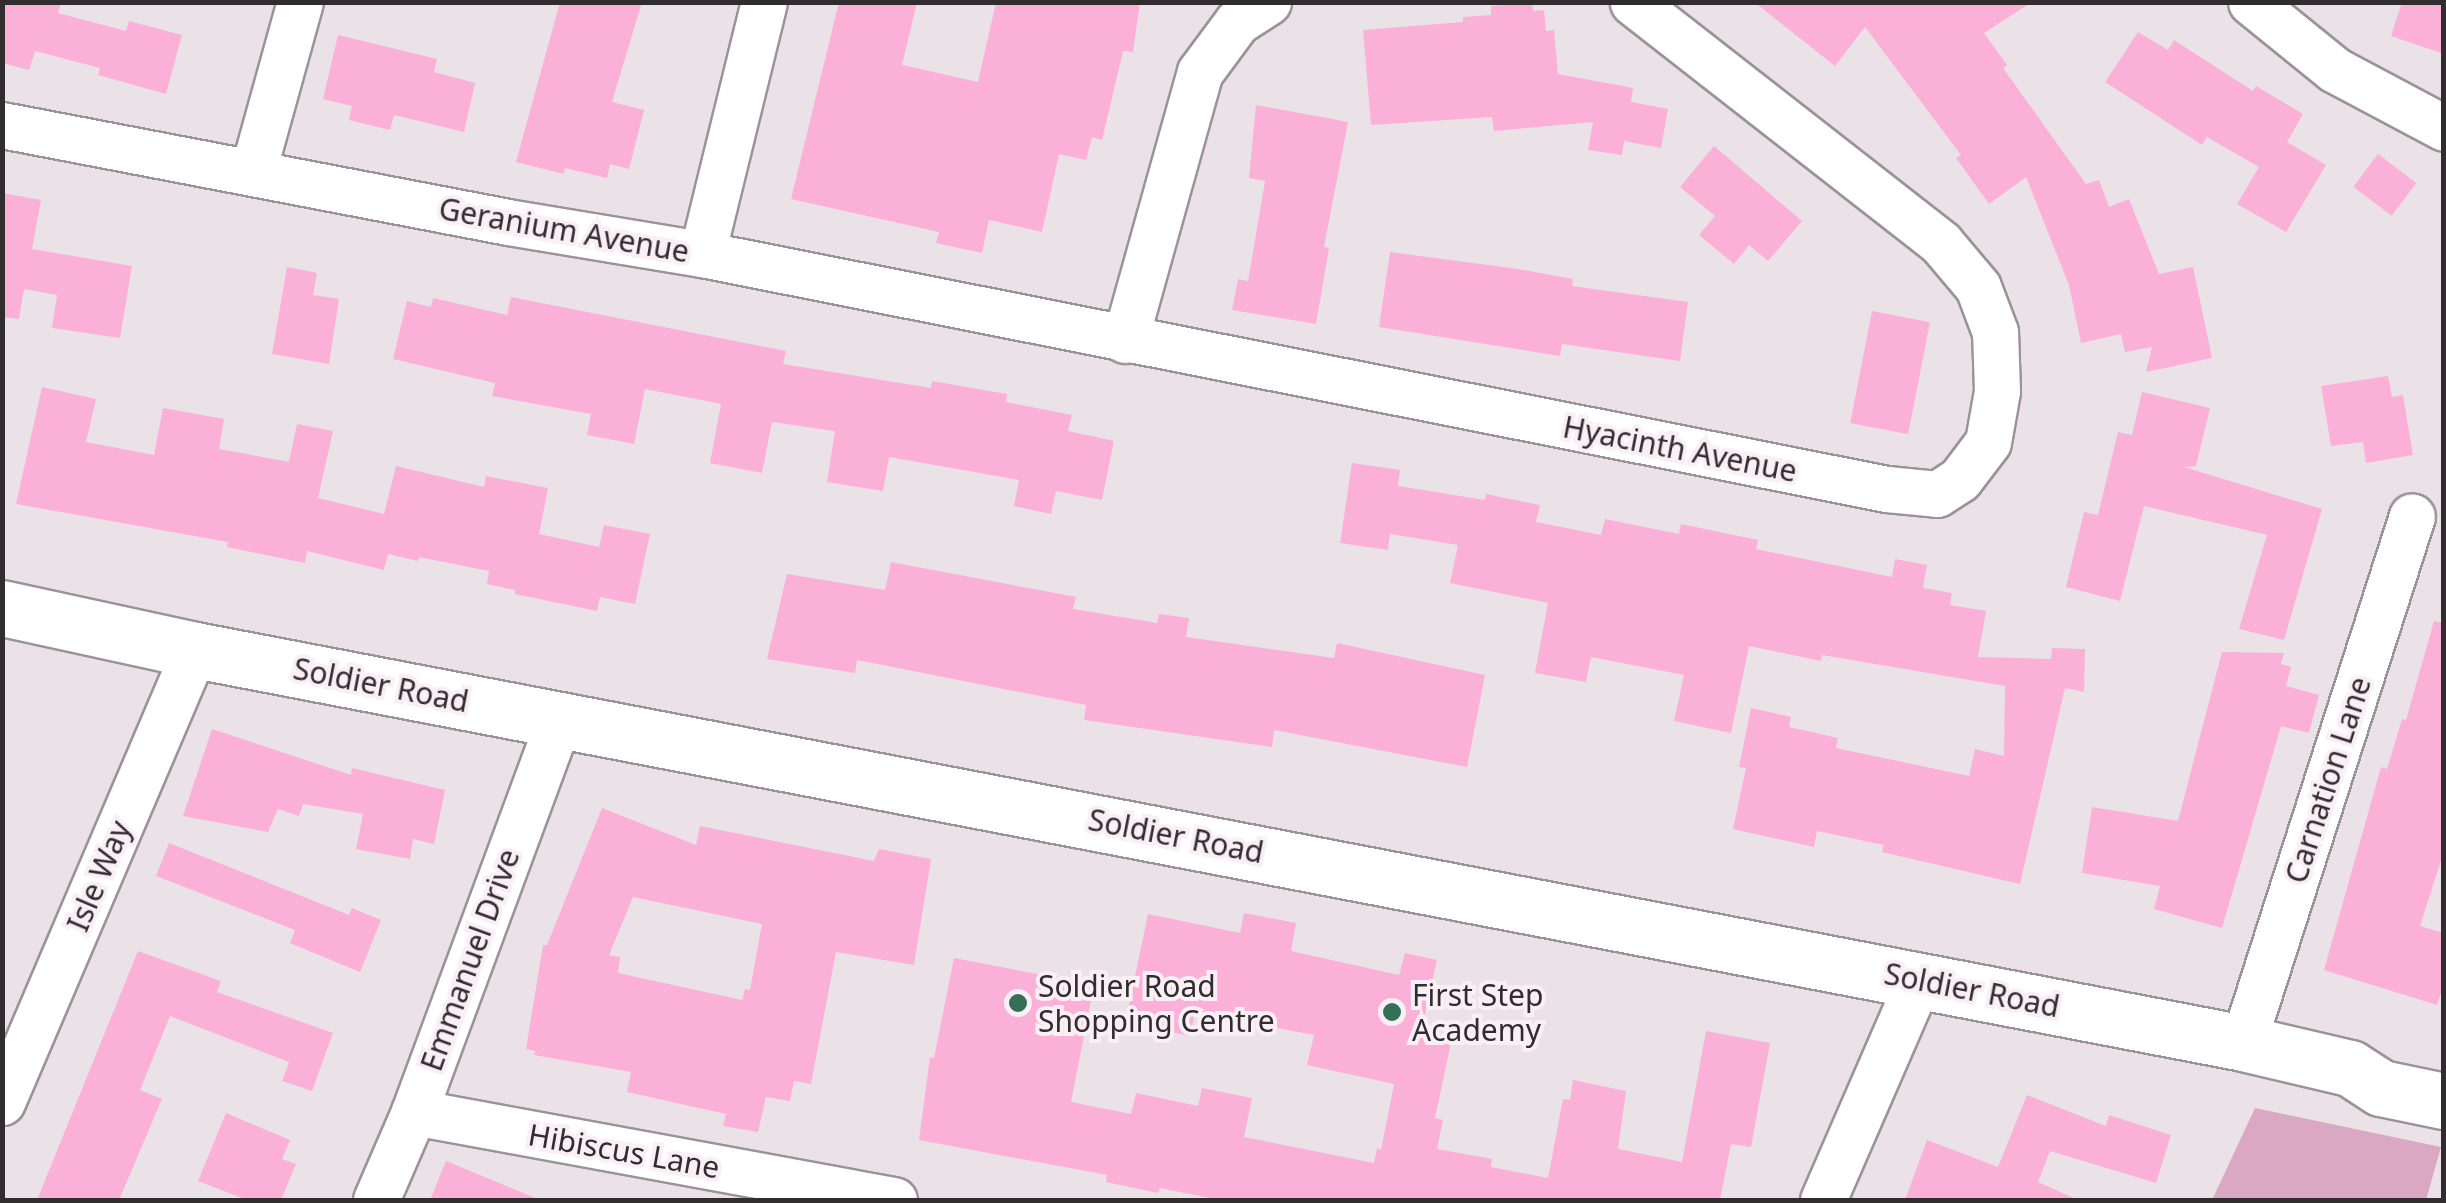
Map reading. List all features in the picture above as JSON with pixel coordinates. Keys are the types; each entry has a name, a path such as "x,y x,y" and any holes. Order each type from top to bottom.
{"main road":[{"name":"Soldier Road","path":"2,608 195,650 2243,1043 2350,1068 2381,1088 2444,1100"},
{"name":"Soldier Road","path":"2350,1068 2384,1059 2444,1068"}],"street":[{"path":"253,171 300,2"},
{"path":"702,254 764,2"},
{"path":"1125,340 1200,72 1237,22 1268,2"},
{"name":"Hyacinth Avenue","path":"1125,340 1887,489 1936,494 1960,479 1988,442 1997,391 1995,332 1978,287 1941,243 1634,2"},
{"path":"2250,2 2336,70 2444,128"},
{"name":"Geranium Avenue","path":"2,125 508,222 702,254 1125,340"},
{"name":"Carnation Lane","path":"2243,1043 2412,516"},
{"name":"Isle Way","path":"2,1102 195,650"},
{"name":"Emmanuel Drive","path":"376,1200 414,1112 560,718"},
{"path":"1823,1200 1919,979"},
{"name":"Hibiscus Lane","path":"414,1112 836,1195 894,1200"}],"shaded area":[{"path":"2255,1108 2441,1147 2426,1200 2212,1200"}],"building":[{"path":"2,2 61,2 58,13 126,31 129,21 182,35 166,94 98,75 100,68 35,51 29,70 2,63"},
{"path":"560,2 642,2 612,102 644,110 629,169 610,164 607,178 565,168 564,174 516,162"},
{"path":"839,2 917,2 902,65 978,82 996,2 1140,2 1133,52 1123,51 1102,140 1092,137 1086,160 1059,154 1042,232 989,220 982,253 936,243 939,232 791,199"},
{"path":"1532,2 1533,11 1544,10 1546,31 1554,30 1558,74 1633,88 1631,102 1668,109 1661,148 1624,141 1622,155 1588,150 1593,122 1494,131 1492,117 1371,125 1363,30 1463,22 1463,17 1491,15 1491,6"},
{"path":"1754,2 2032,2 1984,33 2007,65 2003,68 2086,184 2099,180 2109,207 2129,199 2159,274 2193,267 2212,358 2146,372 2152,347 2125,352 2121,334 2081,343 2069,285 2026,177 1989,204 1956,158 1961,155 1865,27 1835,66"},
{"path":"2402,2 2444,2 2444,54 2391,36"},
{"path":"2138,32 2168,50 2174,40 2253,91 2256,86 2303,114 2287,142 2326,165 2286,232 2237,204 2259,167 2207,137 2202,145 2105,82"},
{"path":"338,35 437,59 434,72 475,83 464,132 394,115 390,130 349,120 352,106 323,99"},
{"path":"1256,105 1348,122 1324,247 1329,248 1316,324 1232,310 1238,279 1248,281 1265,181 1249,178"},
{"path":"1714,146 1802,221 1768,261 1749,245 1734,264 1699,235 1715,216 1680,187"},
{"path":"2378,154 2416,183 2392,216 2353,187"},
{"path":"2,193 41,200 32,249 132,266 120,338 52,328 57,295 24,289 19,319 2,317"},
{"path":"1390,252 1518,269 1573,279 1572,286 1688,302 1680,361 1562,344 1560,356 1379,327"},
{"path":"287,267 317,273 313,295 339,299 329,364 272,354"},
{"path":"511,297 786,351 783,364 931,388 932,381 1007,394 1006,402 1072,415 1068,431 1114,441 1102,500 1056,491 1051,514 1014,506 1019,480 889,457 883,491 827,482 835,431 772,422 762,473 710,463 721,404 645,389 634,444 587,435 591,414 492,396 495,383 393,359 407,301 431,307 433,298 507,315"},
{"path":"1872,311 1930,322 1908,434 1850,423"},
{"path":"2388,376 2392,397 2403,395 2413,455 2366,463 2363,442 2331,446 2321,386"},
{"path":"42,387 96,399 86,442 154,455 163,408 224,419 219,449 289,462 297,424 333,431 318,498 384,514 396,466 484,487 486,476 548,488 539,534 599,547 604,525 650,534 635,604 600,597 597,611 515,594 515,590 487,584 489,571 419,557 418,561 388,554 384,570 307,551 305,563 227,547 228,542 16,504"},
{"path":"2142,392 2210,408 2196,466 2184,467 2322,509 2284,640 2239,629 2267,535 2144,506 2120,601 2066,587 2084,512 2098,515 2118,432 2132,435"},
{"path":"1352,463 1400,470 1398,486 1485,500 1486,494 1540,505 1536,522 1601,535 1605,519 1679,534 1681,524 1758,540 1756,549 1892,577 1895,559 1927,565 1923,588 1952,593 1950,605 1986,611 1978,657 2051,659 2052,648 2085,649 2084,692 2065,688 2020,884 1882,852 1884,845 1817,831 1814,847 1733,829 1746,768 1739,767 1751,708 1791,717 1789,727 1838,738 1836,748 1969,776 1975,749 2004,756 2005,686 1822,655 1821,661 1749,646 1731,733 1674,721 1684,675 1591,657 1586,682 1535,673 1548,603 1450,583 1458,545 1390,534 1388,550 1340,543"},
{"path":"891,562 1076,597 1073,609 1157,623 1159,614 1189,618 1186,637 1334,658 1337,643 1485,675 1467,767 1274,730 1272,747 1084,720 1086,705 857,660 855,673 767,659 787,574 885,590"},
{"path":"2434,621 2444,623 2444,851 2420,926 2444,933 2444,983 2437,1005 2324,970 2381,767 2387,769 2402,719 2406,720"},
{"path":"2222,652 2284,653 2281,664 2291,667 2286,686 2319,695 2309,733 2281,726 2222,928 2154,909 2160,886 2082,873 2092,807 2178,821"},
{"path":"212,729 351,775 352,768 445,790 434,844 413,839 410,859 356,849 363,814 303,804 299,816 278,809 268,832 183,816"},
{"path":"602,808 696,845 700,826 874,861 879,849 931,859 914,965 836,952 811,1084 794,1081 790,1101 766,1097 758,1132 723,1126 726,1114 627,1092 631,1072 534,1055 535,1051 526,1049 543,945 547,945","holes":["633,897 762,924 750,990 745,989 742,1000 618,973 620,957 609,955"]},
{"path":"169,843 349,915 352,908 381,920 360,972 290,943 295,930 156,876"},
{"path":"1244,913 1296,923 1291,951 1399,975 1405,953 1437,960 1421,1032 1452,1038 1435,1118 1443,1120 1437,1149 1492,1159 1491,1167 1548,1178 1563,1099 1570,1100 1573,1080 1626,1091 1618,1149 1682,1162 1706,1031 1770,1043 1751,1147 1731,1144 1720,1200 1220,1200 1160,1188 1158,1193 1106,1182 1107,1175 919,1140 930,1057 934,1058 954,958 1094,985 1071,1102 1131,1114 1136,1093 1198,1106 1202,1088 1252,1098 1244,1137 1374,1163 1377,1148 1381,1150 1394,1084 1307,1065 1314,1035 1195,1012 1190,1036 1152,1028 1155,1016 1128,1010 1148,914 1240,933"},
{"path":"138,951 221,981 217,992 333,1033 312,1091 282,1081 289,1062 170,1016 140,1090 162,1099 119,1200 37,1200"},
{"path":"2027,1095 2106,1126 2109,1115 2171,1135 2156,1183 2050,1151 2038,1182 2078,1200 1905,1200 1927,1140 1998,1167"},
{"path":"226,1113 290,1140 282,1159 296,1164 281,1200 247,1200 198,1181"},
{"path":"446,1161 540,1200 430,1200"}],"place":[{"name":"Soldier Road Shopping Centre","path":"1018,1003"},
{"name":"First Step Academy","path":"1392,1012"}]}
